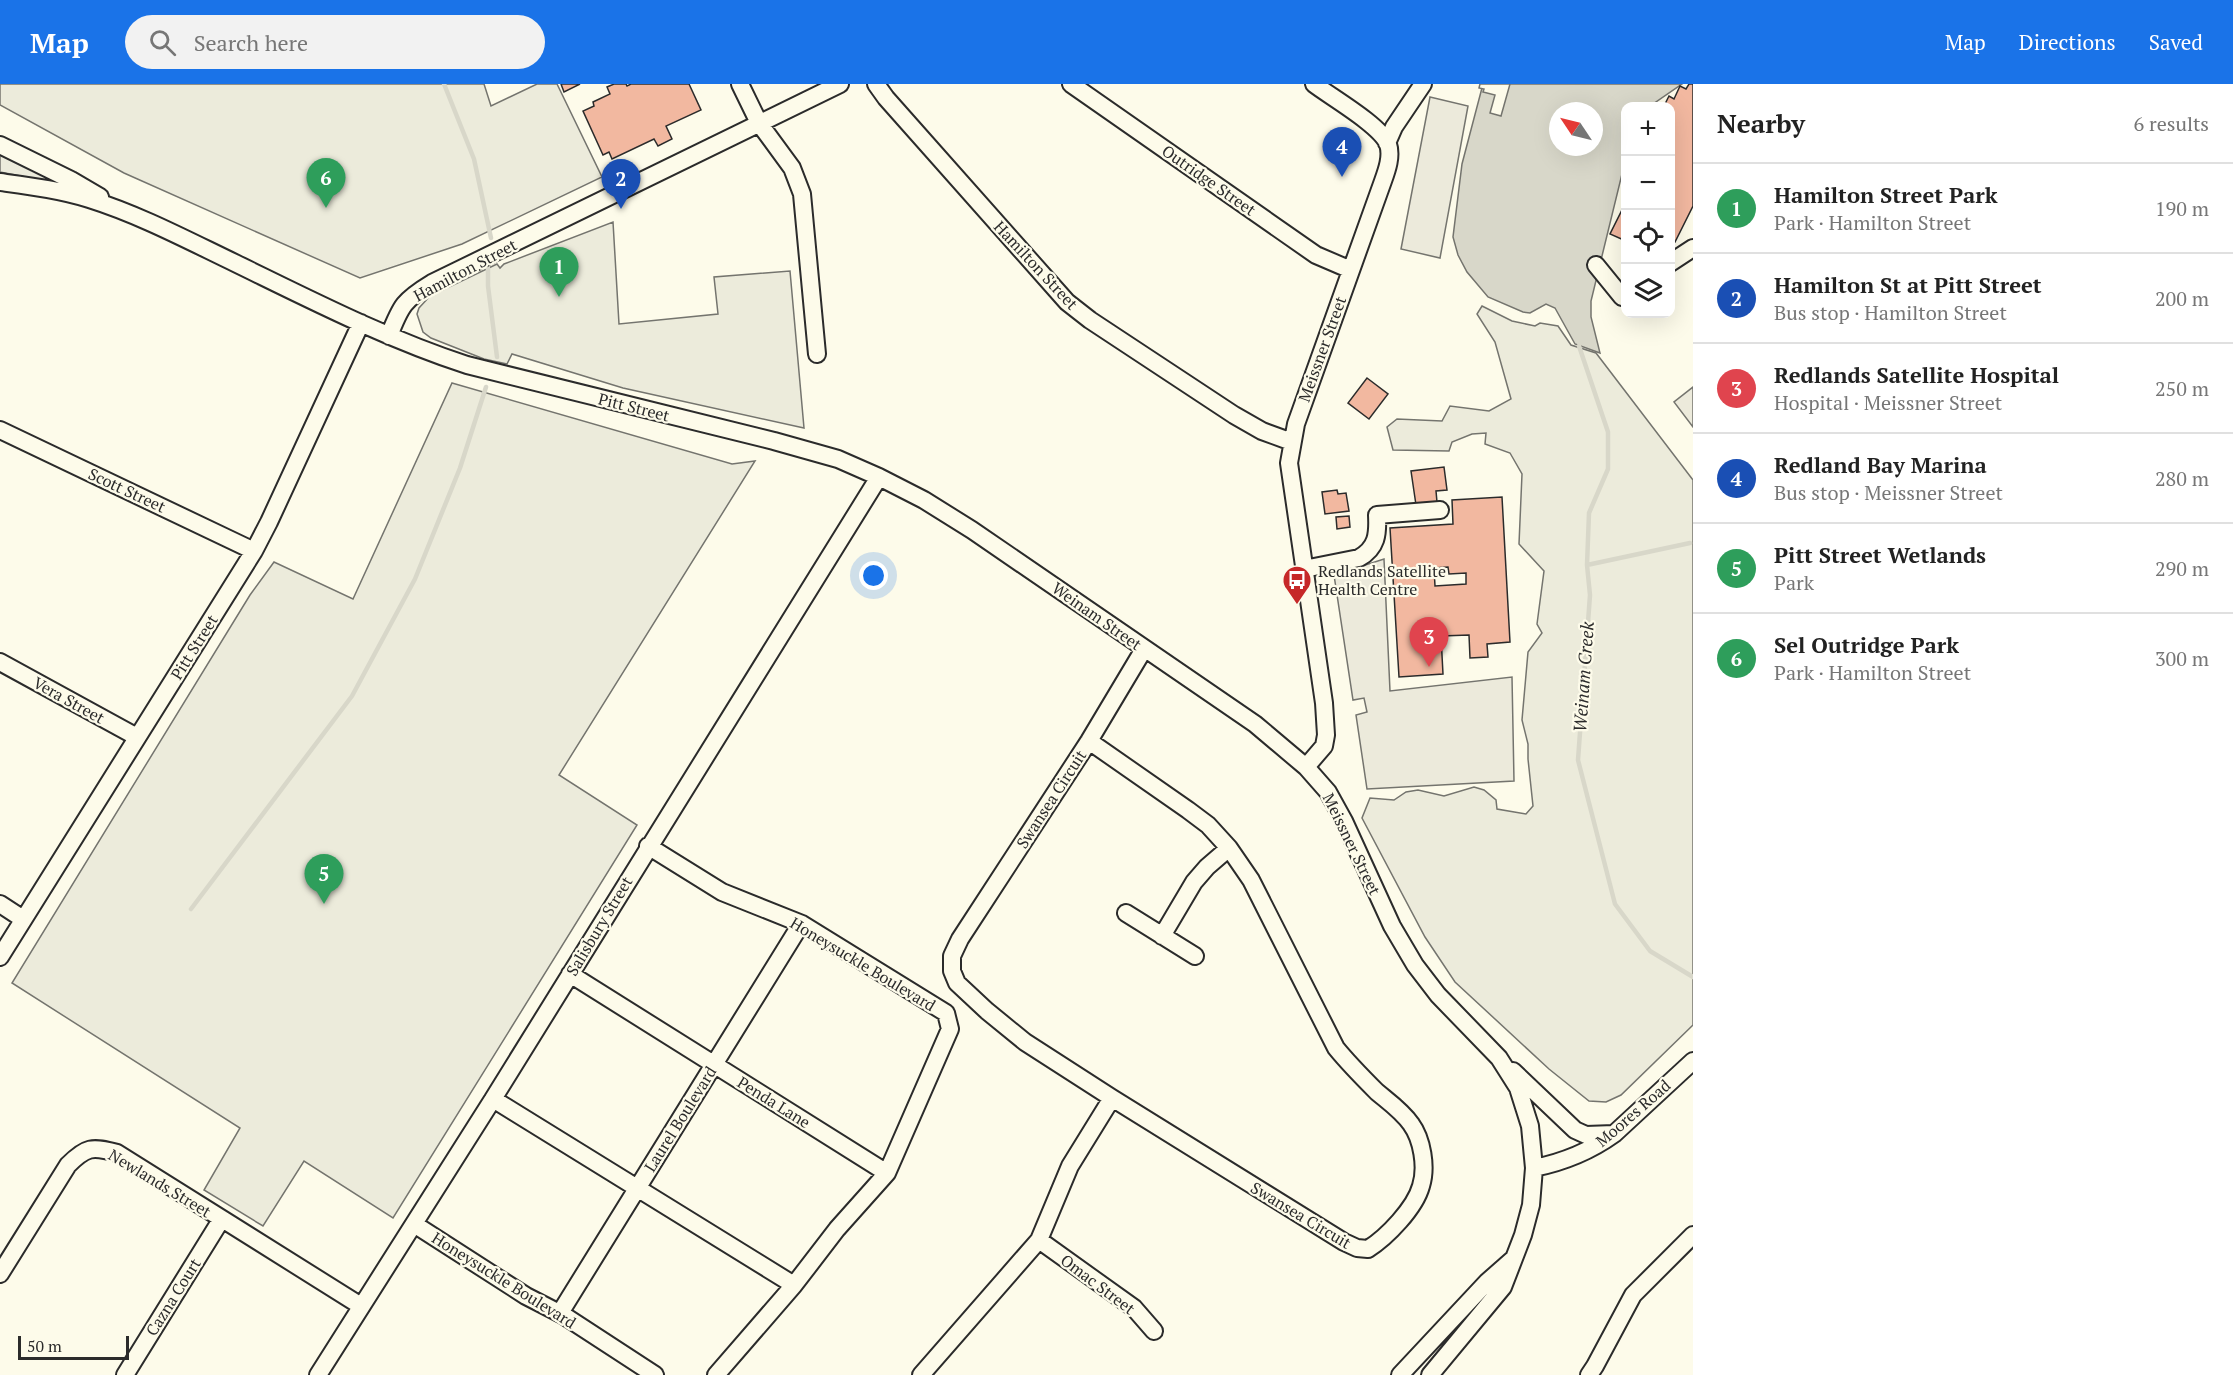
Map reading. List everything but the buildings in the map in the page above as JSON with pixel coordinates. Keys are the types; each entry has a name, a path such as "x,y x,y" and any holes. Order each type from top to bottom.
{"street":[{"path":"740,84 759,123 792,168 802,194 817,354"},
{"name":"Hamilton Street","path":"389,336 403,304 432,283 840,84"},
{"name":"Hamilton Street","path":"876,84 1067,302 1090,320 1234,415 1262,431 1292,442"},
{"name":"Outridge Street","path":"1071,84 1316,255 1351,270"},
{"path":"1314,84 1380,132 1387,143"},
{"path":"1387,143 1394,127 1423,84"},
{"name":"Meissner Street","path":"1387,143 1388,167 1304,400 1292,442 1289,463 1324,703 1326,735 1324,746 1306,767 1328,792 1344,821 1392,926 1415,965 1438,995 1499,1058 1518,1088 1530,1126 1534,1168 1527,1221 1503,1287 1430,1375"},
{"path":"0,145 87,188 116,208"},
{"path":"0,182 87,198 116,208 153,223 389,336"},
{"path":"1675,260 1693,248"},
{"path":"1596,265 1621,296"},
{"name":"Pitt Street","path":"0,957 254,551 361,323"},
{"name":"Pitt Street","path":"389,336 467,365 774,441 838,459 879,477"},
{"name":"Scott Street","path":"0,430 254,551"},
{"name":"Weinam Street","path":"879,477 924,500 972,531 1254,724 1306,767"},
{"name":"Salisbury Street","path":"318,1375 493,1099 879,477"},
{"path":"1304,569 1359,558 1367,554 1378,537 1377,515 1440,510"},
{"name":"Swansea Circuit","path":"1089,741 1208,825 1229,848 1251,880 1336,1048 1356,1071 1403,1113 1412,1125 1419,1138 1423,1170 1421,1187 1408,1210 1389,1233 1368,1249 1357,1248 1344,1242 1112,1098 1017,1036 967,994 957,983 952,971 952,956 960,939 1089,741 1144,649"},
{"name":"Vera Street","path":"0,662 137,737"},
{"name":"Honeysuckle Boulevard","path":"648,846 722,892 801,924 946,1013 950,1029 887,1173 837,1228 794,1285 716,1375"},
{"path":"1162,936 1194,882 1229,848"},
{"path":"0,904 23,919"},
{"path":"1126,913 1195,956"},
{"name":"Laurel Boulevard","path":"560,1313 801,924"},
{"name":"Penda Lane","path":"570,974 887,1173"},
{"path":"1499,1058 1575,1130 1586,1135 1614,1134"},
{"name":"Moores Road","path":"1534,1168 1554,1164 1585,1152 1614,1134 1693,1061"},
{"path":"929,1372 1039,1240 1070,1166 1112,1098"},
{"path":"493,1099 794,1285"},
{"name":"Newlands Street","path":"0,1275 68,1165 82,1151 101,1148 117,1153 361,1306"},
{"name":"Cazna Court","path":"125,1375 221,1220"},
{"name":"Honeysuckle Boulevard","path":"414,1224 656,1375"},
{"path":"1589,1375 1633,1295 1693,1235"},
{"name":"Omac Street","path":"1039,1240 1134,1308 1154,1331"},
{"path":"1400,1375 1487,1282 1513,1259"}],"shaded area":[{"path":"0,84 484,84 491,106 537,84 557,84 602,177 462,244 360,278 124,173 0,105"},
{"path":"1483,84 1682,84 1656,102 1621,102 1621,178 1591,301 1591,317 1600,353 1575,344 1555,308 1546,304 1530,313 1523,312 1488,297 1467,272 1458,255 1453,237 1462,164"},
{"path":"1430,97 1468,106 1440,258 1401,249"},
{"path":"0,153 47,174 48,179 46,181 0,172"},
{"path":"613,222 619,324 718,314 714,277 790,271 804,428 623,388 512,354 507,364 484,359 431,338 423,332 417,314 419,308 430,296 497,264 500,268 504,264"},
{"path":"1482,306 1512,321 1535,326 1540,323 1558,326 1571,345 1596,353 1693,480 1693,1025 1621,1095 1606,1102 1589,1101 1549,1069 1455,982 1425,937 1362,818 1370,798 1394,800 1406,792 1418,790 1444,796 1474,787 1484,790 1496,800 1497,809 1526,814 1533,806 1528,744 1522,720 1528,652 1542,633 1537,624 1544,571 1519,544 1522,474 1510,453 1485,444 1486,433 1472,434 1452,442 1449,451 1393,450 1387,427 1397,419 1442,421 1450,406 1489,411 1511,399 1495,342 1477,314"},
{"path":"452,383 732,464 755,461 559,775 637,825 393,1218 304,1161 263,1226 204,1190 240,1128 12,983 250,595 274,562 353,599"},
{"path":"1693,387 1693,427 1674,402"},
{"path":"1384,559 1390,691 1512,677 1514,781 1367,789 1356,715 1367,712 1364,698 1353,700 1334,575"}],"pier":[{"path":"1480,84 1510,84 1501,116 1490,113 1495,95 1483,92 1484,89 1479,88"}],"waterway":[{"path":"444,84 474,159 491,238"},
{"path":"488,268 488,286 497,357"},
{"name":"Weinam Creek","path":"1579,346 1608,432 1608,469 1589,513 1587,565 1590,595 1578,760 1615,904 1650,951 1693,977"},
{"path":"191,909 352,696 415,579 460,468 486,387"},
{"path":"1587,565 1690,543"}],"place":[{"name":"Redland Bay Marina","path":"1342,177"},
{"name":"Sel Outridge Park","path":"326,208"},
{"name":"Hamilton St at Pitt Street","path":"621,209"},
{"name":"Hamilton Street Park","path":"559,297"},
{"name":"Redlands Satellite Health Centre","path":"1297,606"},
{"name":"Redlands Satellite Hospital","path":"1429,667"},
{"name":"Pitt Street Wetlands","path":"324,904"}]}
